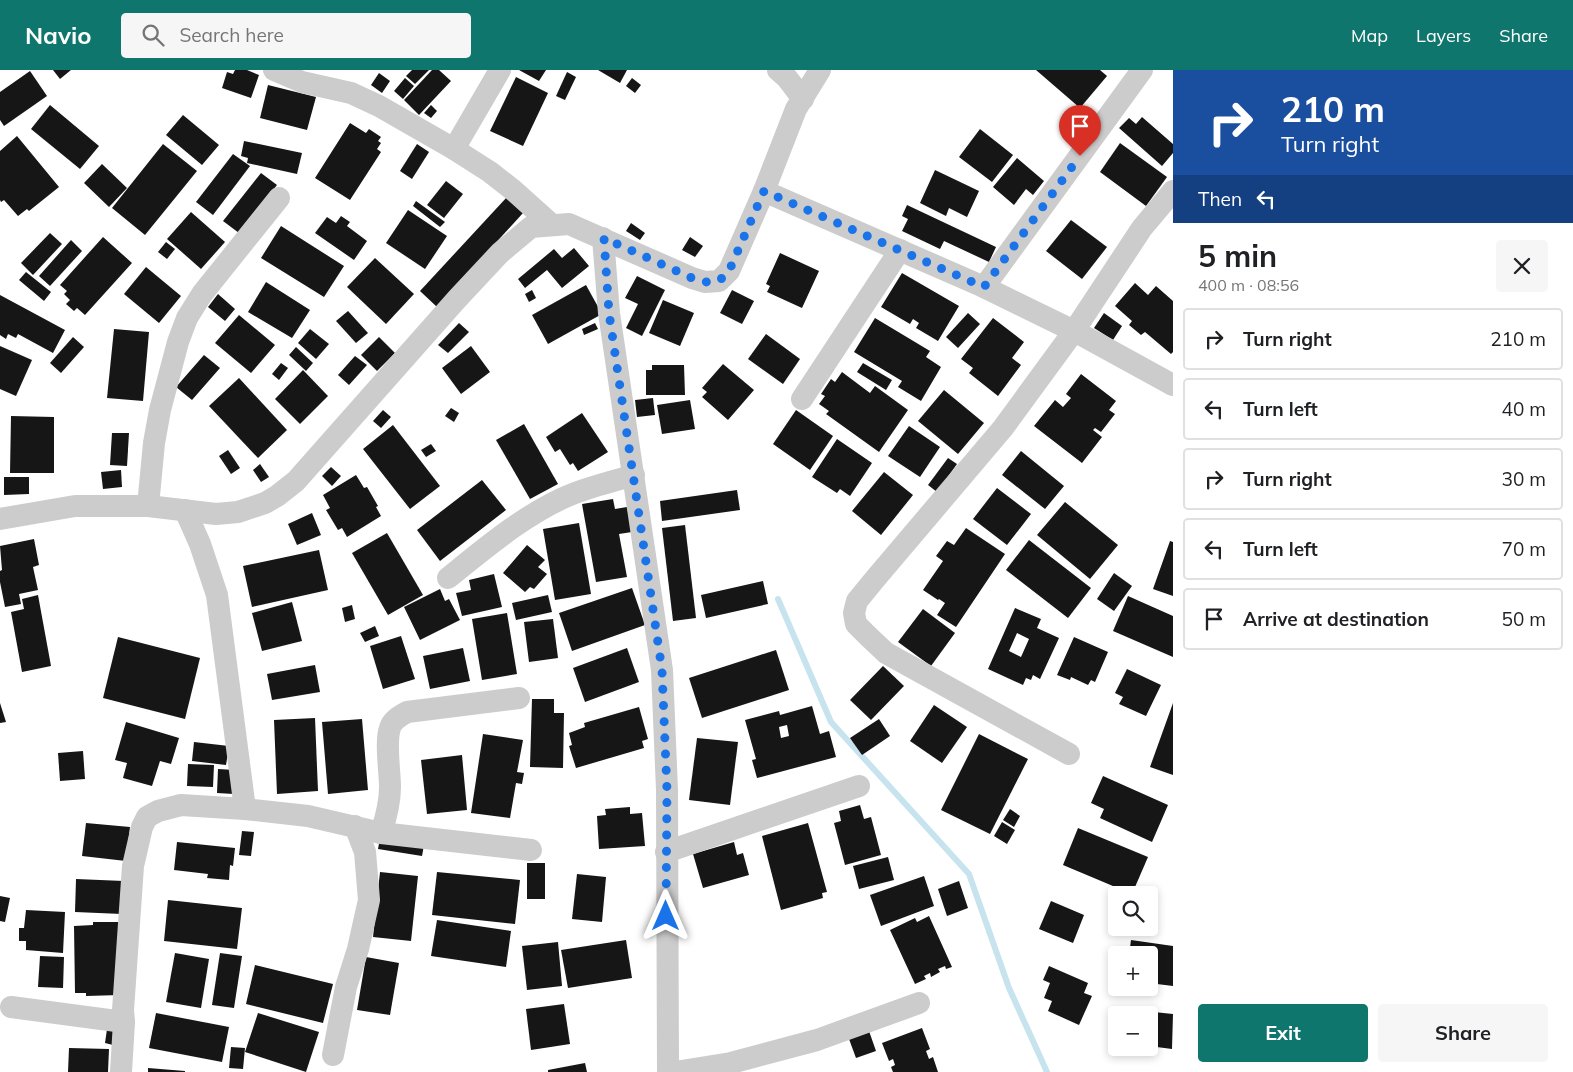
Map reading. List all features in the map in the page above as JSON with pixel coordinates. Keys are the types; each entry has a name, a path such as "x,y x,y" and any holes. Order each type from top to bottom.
{"street":[{"path":"274,70 302,82 360,96 454,149 490,172 513,190 552,226"},
{"path":"454,149 500,70"},
{"path":"778,70 787,78 803,99"},
{"path":"0,519 75,506 148,506 216,514 238,512 264,504 296,481 457,298 500,253 531,227 569,224 692,278 705,282 719,281 729,271 764,191 796,109 820,70"},
{"path":"984,287 1142,70"},
{"path":"1069,754 886,653 856,624 854,613 858,601 875,579 1002,428 1074,331 1142,228 1173,190"},
{"path":"764,191 984,287 1074,331 1173,385"},
{"path":"148,506 154,443 160,410 178,342 187,318 202,294 279,198"},
{"path":"604,238 609,313 662,670 667,790 668,1072"},
{"path":"802,399 900,250"},
{"path":"448,578 509,530 547,507 574,494 634,475"},
{"path":"185,510 200,544 217,595 245,809"},
{"path":"381,833 387,815 390,788 390,728 397,718 407,712 519,698"},
{"path":"666,852 859,786"},
{"path":"121,1072 123,1010 133,866 138,840 147,817 158,811 181,805 245,809 308,816 381,833 531,850"},
{"path":"333,1055 346,987 358,949 369,900 365,852 355,826"},
{"path":"675,1072 731,1063 817,1040 919,1003"},
{"path":"12,1007 124,1022"}],"building":[{"path":"53,70 71,70 60,79"},
{"path":"235,70 247,70 259,75 251,98 222,88 227,72 233,74"},
{"path":"412,70 429,70 415,84 406,76"},
{"path":"432,70 439,70 451,81 419,115 404,100"},
{"path":"519,70 546,70 539,81"},
{"path":"598,70 627,70 620,83"},
{"path":"1036,70 1100,70 1107,76 1080,108"},
{"path":"30,71 47,96 4,126 0,120 0,92"},
{"path":"567,72 576,77 565,100 556,96"},
{"path":"379,73 390,81 382,93 371,85"},
{"path":"516,77 548,93 523,146 490,131"},
{"path":"405,78 414,86 403,99 394,91"},
{"path":"632,78 641,85 635,93 626,86"},
{"path":"268,85 316,97 307,130 260,118"},
{"path":"50,105 99,146 80,169 31,129"},
{"path":"431,105 437,111 431,118 424,113"},
{"path":"183,115 219,145 202,165 166,135"},
{"path":"1142,117 1173,144 1173,153 1162,166 1119,128 1129,118 1136,124"},
{"path":"350,123 366,133 369,129 381,137 378,141 381,143 377,149 381,152 350,200 315,178"},
{"path":"980,129 1013,155 992,182 959,157"},
{"path":"17,136 59,187 29,211 27,209 18,216 4,200 1,202 0,200 0,151"},
{"path":"244,141 302,153 297,174 247,163 248,158 241,156"},
{"path":"1120,143 1167,177 1146,206 1100,172"},
{"path":"163,144 197,171 145,235 112,208"},
{"path":"417,144 429,152 412,179 400,171"},
{"path":"233,154 250,166 213,215 196,202"},
{"path":"1017,158 1044,181 1033,195 1026,189 1014,205 993,187"},
{"path":"102,164 127,188 109,207 84,183"},
{"path":"935,170 979,191 967,217 949,208 946,216 920,203"},
{"path":"261,173 277,185 239,233 223,221"},
{"path":"446,181 463,194 444,218 427,205"},
{"path":"507,197 523,213 437,307 420,291"},
{"path":"416,201 445,222 440,227 413,206"},
{"path":"907,205 996,247 989,262 944,241 940,249 902,231 908,219 902,216"},
{"path":"408,210 447,236 425,269 386,243"},
{"path":"191,212 225,242 201,269 167,239"},
{"path":"341,216 350,222 347,226 367,241 354,260 315,233 327,217 336,223"},
{"path":"1071,220 1107,247 1082,279 1046,251"},
{"path":"631,223 645,233 640,240 626,231"},
{"path":"281,226 344,266 324,297 261,258"},
{"path":"50,233 62,244 33,275 21,263"},
{"path":"103,237 132,263 85,315 77,308 74,311 66,304 70,300 64,294 67,291 60,285"},
{"path":"690,237 703,246 695,257 682,250"},
{"path":"71,240 82,251 50,286 39,276"},
{"path":"166,242 175,249 167,259 158,252"},
{"path":"574,248 589,266 562,288 547,270 525,288 518,279 554,249 562,258"},
{"path":"780,253 819,271 802,308 767,292 770,286 766,284"},
{"path":"375,258 414,294 386,324 347,287"},
{"path":"146,267 181,296 159,323 124,294"},
{"path":"26,272 51,292 44,301 19,280"},
{"path":"902,273 959,306 938,341 916,328 919,323 913,319 910,324 881,307"},
{"path":"637,276 665,290 642,336 626,328 638,304 625,298"},
{"path":"266,282 310,310 292,338 248,312"},
{"path":"1135,283 1148,295 1156,286 1173,301 1173,352 1171,354 1145,332 1141,335 1129,325 1132,321 1115,306"},
{"path":"586,285 602,314 548,344 532,315"},
{"path":"532,290 536,298 529,302 525,294"},
{"path":"732,290 754,301 742,324 720,313"},
{"path":"218,294 235,309 225,321 208,307"},
{"path":"0,295 65,330 53,353 18,334 16,338 8,334 6,339 0,335"},
{"path":"663,300 694,313 680,346 649,333"},
{"path":"348,311 368,333 356,343 336,321"},
{"path":"968,313 980,324 958,348 946,337"},
{"path":"1104,313 1122,326 1113,340 1094,328"},
{"path":"239,315 275,345 251,373 215,343"},
{"path":"875,318 930,351 926,357 941,367 921,401 898,387 902,381 854,352"},
{"path":"993,318 1024,342 1012,358 1021,365 998,396 969,373 973,368 961,359"},
{"path":"459,323 469,332 448,353 438,345"},
{"path":"595,323 598,329 584,335 582,329"},
{"path":"114,329 149,332 143,401 107,398"},
{"path":"310,329 329,344 316,359 298,343"},
{"path":"766,334 800,359 783,384 748,359"},
{"path":"73,337 84,347 61,373 50,363"},
{"path":"379,337 395,353 377,371 361,355"},
{"path":"0,346 32,360 16,396 0,389"},
{"path":"471,346 490,372 461,394 442,368"},
{"path":"296,347 313,363 306,371 289,355"},
{"path":"204,355 220,368 192,400 176,387"},
{"path":"355,356 367,365 349,385 338,375"},
{"path":"281,363 288,368 279,380 272,374"},
{"path":"863,363 892,380 886,390 857,372"},
{"path":"723,364 754,390 728,420 702,397 707,392 702,388"},
{"path":"652,365 684,365 685,395 646,395 646,370 652,370"},
{"path":"303,370 328,396 300,424 275,399"},
{"path":"842,372 870,393 875,386 908,410 879,452 826,414 829,411 819,404 825,396 821,394 831,379 835,382"},
{"path":"1081,374 1116,401 1109,410 1115,414 1101,432 1095,428 1093,430 1102,437 1082,463 1034,426 1055,400 1063,407 1071,398 1066,394"},
{"path":"239,378 287,430 258,458 209,406"},
{"path":"944,390 984,423 958,454 918,421"},
{"path":"653,398 655,415 637,417 635,400"},
{"path":"690,400 695,429 662,434 657,405"},
{"path":"451,408 459,413 454,422 445,416"},
{"path":"383,410 391,417 381,428 373,421"},
{"path":"796,410 833,436 810,470 773,444"},
{"path":"582,413 608,452 578,471 573,463 570,465 560,449 555,452 546,437"},
{"path":"11,416 54,417 54,473 10,473"},
{"path":"524,424 558,484 530,499 496,440"},
{"path":"393,425 440,486 410,509 363,449"},
{"path":"909,426 940,447 920,477 888,456"},
{"path":"112,433 129,433 127,466 110,465"},
{"path":"837,439 872,463 850,496 840,489 837,493 812,477"},
{"path":"431,444 436,451 426,457 421,450"},
{"path":"228,450 240,468 231,474 219,456"},
{"path":"1021,451 1064,486 1045,509 1002,475"},
{"path":"948,458 957,464 937,492 928,485"},
{"path":"260,464 269,477 261,482 253,470"},
{"path":"331,467 341,476 332,486 322,476"},
{"path":"121,470 122,487 103,489 101,472"},
{"path":"884,472 913,495 881,535 852,511"},
{"path":"356,475 364,488 367,487 378,506 376,507 381,516 347,537 342,528 338,530 326,510 330,508 323,495"},
{"path":"4,477 29,477 29,494 4,495"},
{"path":"482,480 506,510 440,561 417,530"},
{"path":"997,488 1031,514 1007,545 973,519"},
{"path":"737,490 740,510 662,521 660,501"},
{"path":"613,499 615,509 627,507 632,532 619,534 627,577 596,582 582,504"},
{"path":"1065,502 1118,545 1090,579 1037,535"},
{"path":"312,513 321,535 297,545 288,524"},
{"path":"579,523 591,594 555,600 543,529"},
{"path":"685,525 696,618 673,621 662,528"},
{"path":"966,528 1005,554 956,627 937,615 945,603 923,590 943,561 936,556 947,541 954,545"},
{"path":"387,533 423,595 388,615 352,553"},
{"path":"34,539 39,565 33,567 38,590 19,594 21,604 5,607 0,582 0,571 2,570 0,546"},
{"path":"1029,540 1091,588 1068,618 1006,570"},
{"path":"1170,541 1173,542 1173,596 1153,589"},
{"path":"527,545 545,560 538,567 547,574 534,589 530,587 525,592 503,573"},
{"path":"319,550 328,590 252,607 243,566"},
{"path":"1114,573 1132,586 1114,611 1097,599"},
{"path":"494,574 502,607 462,616 456,593 471,590 469,580"},
{"path":"763,581 768,604 706,618 701,595"},
{"path":"632,588 645,625 572,651 559,613"},
{"path":"440,589 445,601 449,599 460,620 420,640 404,607"},
{"path":"38,595 51,666 22,672 11,612 24,609 22,599"},
{"path":"548,595 552,612 516,620 512,603"},
{"path":"1128,596 1173,616 1173,657 1113,631"},
{"path":"292,602 302,641 262,651 252,613"},
{"path":"352,605 355,619 345,622 342,608"},
{"path":"1015,608 1041,619 1037,628 1059,638 1040,679 1033,675 1031,680 1026,678 1023,685 988,669","holes":["1017,633 1029,639 1021,657 1009,651"]},
{"path":"923,609 955,633 931,666 898,642"},
{"path":"507,613 517,674 482,680 472,619"},
{"path":"553,619 558,658 529,662 524,622"},
{"path":"375,626 379,636 365,642 360,633"},
{"path":"401,636 415,679 383,689 370,646"},
{"path":"118,637 200,658 185,719 103,698"},
{"path":"1074,637 1108,652 1095,682 1091,680 1088,685 1071,677 1070,680 1057,675"},
{"path":"463,648 470,681 430,689 423,656"},
{"path":"627,648 639,682 585,702 573,668"},
{"path":"776,650 789,690 702,718 689,678"},
{"path":"315,665 320,692 272,700 267,674"},
{"path":"883,666 904,686 871,720 850,700"},
{"path":"1127,669 1161,685 1146,716 1119,704 1123,697 1115,693"},
{"path":"532,699 554,699 554,713 564,713 563,768 530,767"},
{"path":"0,703 6,722 0,723"},
{"path":"1173,703 1173,775 1150,767"},
{"path":"934,705 967,727 942,763 910,741"},
{"path":"812,706 820,734 829,731 836,757 757,778 752,760 756,759 745,720 779,711 780,715","holes":["787,725 789,736 781,738 779,727"]},
{"path":"639,707 648,739 642,741 644,748 576,768 569,746 572,745 569,733 585,727 584,723"},
{"path":"315,718 318,791 277,794 274,720"},
{"path":"362,719 368,790 328,794 322,722"},
{"path":"879,719 890,736 862,755 850,738"},
{"path":"126,722 179,738 171,764 160,761 152,786 123,778 127,763 115,760"},
{"path":"483,734 523,740 517,772 524,773 522,784 516,783 510,818 471,813"},
{"path":"979,734 1028,759 990,834 941,810"},
{"path":"697,738 738,742 730,805 689,800"},
{"path":"194,742 229,746 226,765 192,761"},
{"path":"83,751 85,779 60,781 58,753"},
{"path":"462,755 467,810 427,814 421,760"},
{"path":"188,764 214,765 213,787 187,786"},
{"path":"218,769 235,770 234,794 217,793"},
{"path":"1103,776 1168,805 1152,842 1100,818 1104,809 1091,803"},
{"path":"860,805 864,819 871,817 881,855 845,865 834,823 841,821 839,811"},
{"path":"630,807 630,814 642,813 645,846 599,849 597,816 606,815 605,809"},
{"path":"1010,809 1020,816 1014,827 1003,820"},
{"path":"1002,822 1015,830 1007,844 994,836"},
{"path":"86,823 130,827 126,861 82,856"},
{"path":"808,823 827,892 822,893 823,898 781,910 762,836"},
{"path":"1078,828 1148,857 1135,886 1113,886 1063,865"},
{"path":"242,831 254,832 251,856 239,855"},
{"path":"380,838 424,845 422,856 378,849"},
{"path":"177,842 235,848 233,866 230,865 229,880 207,878 208,874 174,870"},
{"path":"734,842 737,855 743,853 749,875 703,888 693,854"},
{"path":"888,857 894,880 859,889 853,866"},
{"path":"527,863 545,863 545,899 527,899"},
{"path":"380,872 418,876 411,941 373,937"},
{"path":"437,872 520,880 515,924 432,915"},
{"path":"577,874 606,877 602,922 572,919"},
{"path":"924,876 934,906 881,926 870,895"},
{"path":"76,879 124,881 122,914 75,912"},
{"path":"959,881 968,908 947,916 938,889"},
{"path":"0,896 10,898 5,922 0,921"},
{"path":"168,900 242,908 237,949 164,941"},
{"path":"1051,901 1084,915 1073,943 1039,929"},
{"path":"26,910 65,912 63,953 26,950 26,941 19,941 19,928 24,928"},
{"path":"929,916 952,967 946,969 945,966 938,969 940,972 931,977 930,973 924,976 926,979 915,984 890,930 915,918 917,922"},
{"path":"437,920 511,931 506,967 431,956"},
{"path":"93,922 119,922 120,995 86,996 86,993 75,993 74,926 93,925"},
{"path":"626,940 632,978 568,988 561,950"},
{"path":"1131,940 1173,946 1173,986 1158,984 1158,946 1130,946"},
{"path":"558,942 562,986 527,990 522,946"},
{"path":"175,953 209,959 201,1008 166,1002"},
{"path":"220,953 242,956 234,1008 212,1005"},
{"path":"40,956 64,957 63,988 38,987"},
{"path":"366,957 399,963 390,1015 357,1010"},
{"path":"255,965 333,984 323,1023 246,1004"},
{"path":"1049,966 1088,983 1084,993 1092,996 1079,1025 1048,1011 1052,1001 1044,998 1050,983 1043,980"},
{"path":"564,1004 570,1044 531,1050 526,1009"},
{"path":"1158,1012 1173,1014 1172,1049 1158,1047"},
{"path":"156,1013 229,1027 222,1062 149,1048"},
{"path":"258,1013 319,1032 306,1072 245,1052"},
{"path":"922,1028 930,1049 926,1051 929,1059 933,1057 938,1072 893,1072 891,1067 895,1065 893,1059 889,1061 882,1043"},
{"path":"107,1029 119,1031 117,1046 105,1043"},
{"path":"869,1031 876,1051 856,1058 849,1039"},
{"path":"231,1047 245,1048 243,1069 229,1068"},
{"path":"69,1048 109,1049 108,1072 68,1072"},
{"path":"585,1063 587,1072 548,1072 548,1070"},
{"path":"148,1068 185,1071 185,1072 148,1072"}],"waterway":[{"path":"778,599 831,722 969,874 1009,988 1047,1072"}],"route":[{"path":"666,916 667,790 662,670 609,313 604,238 692,278 705,282 719,281 729,271 764,191 984,287 1080,156"}]}
